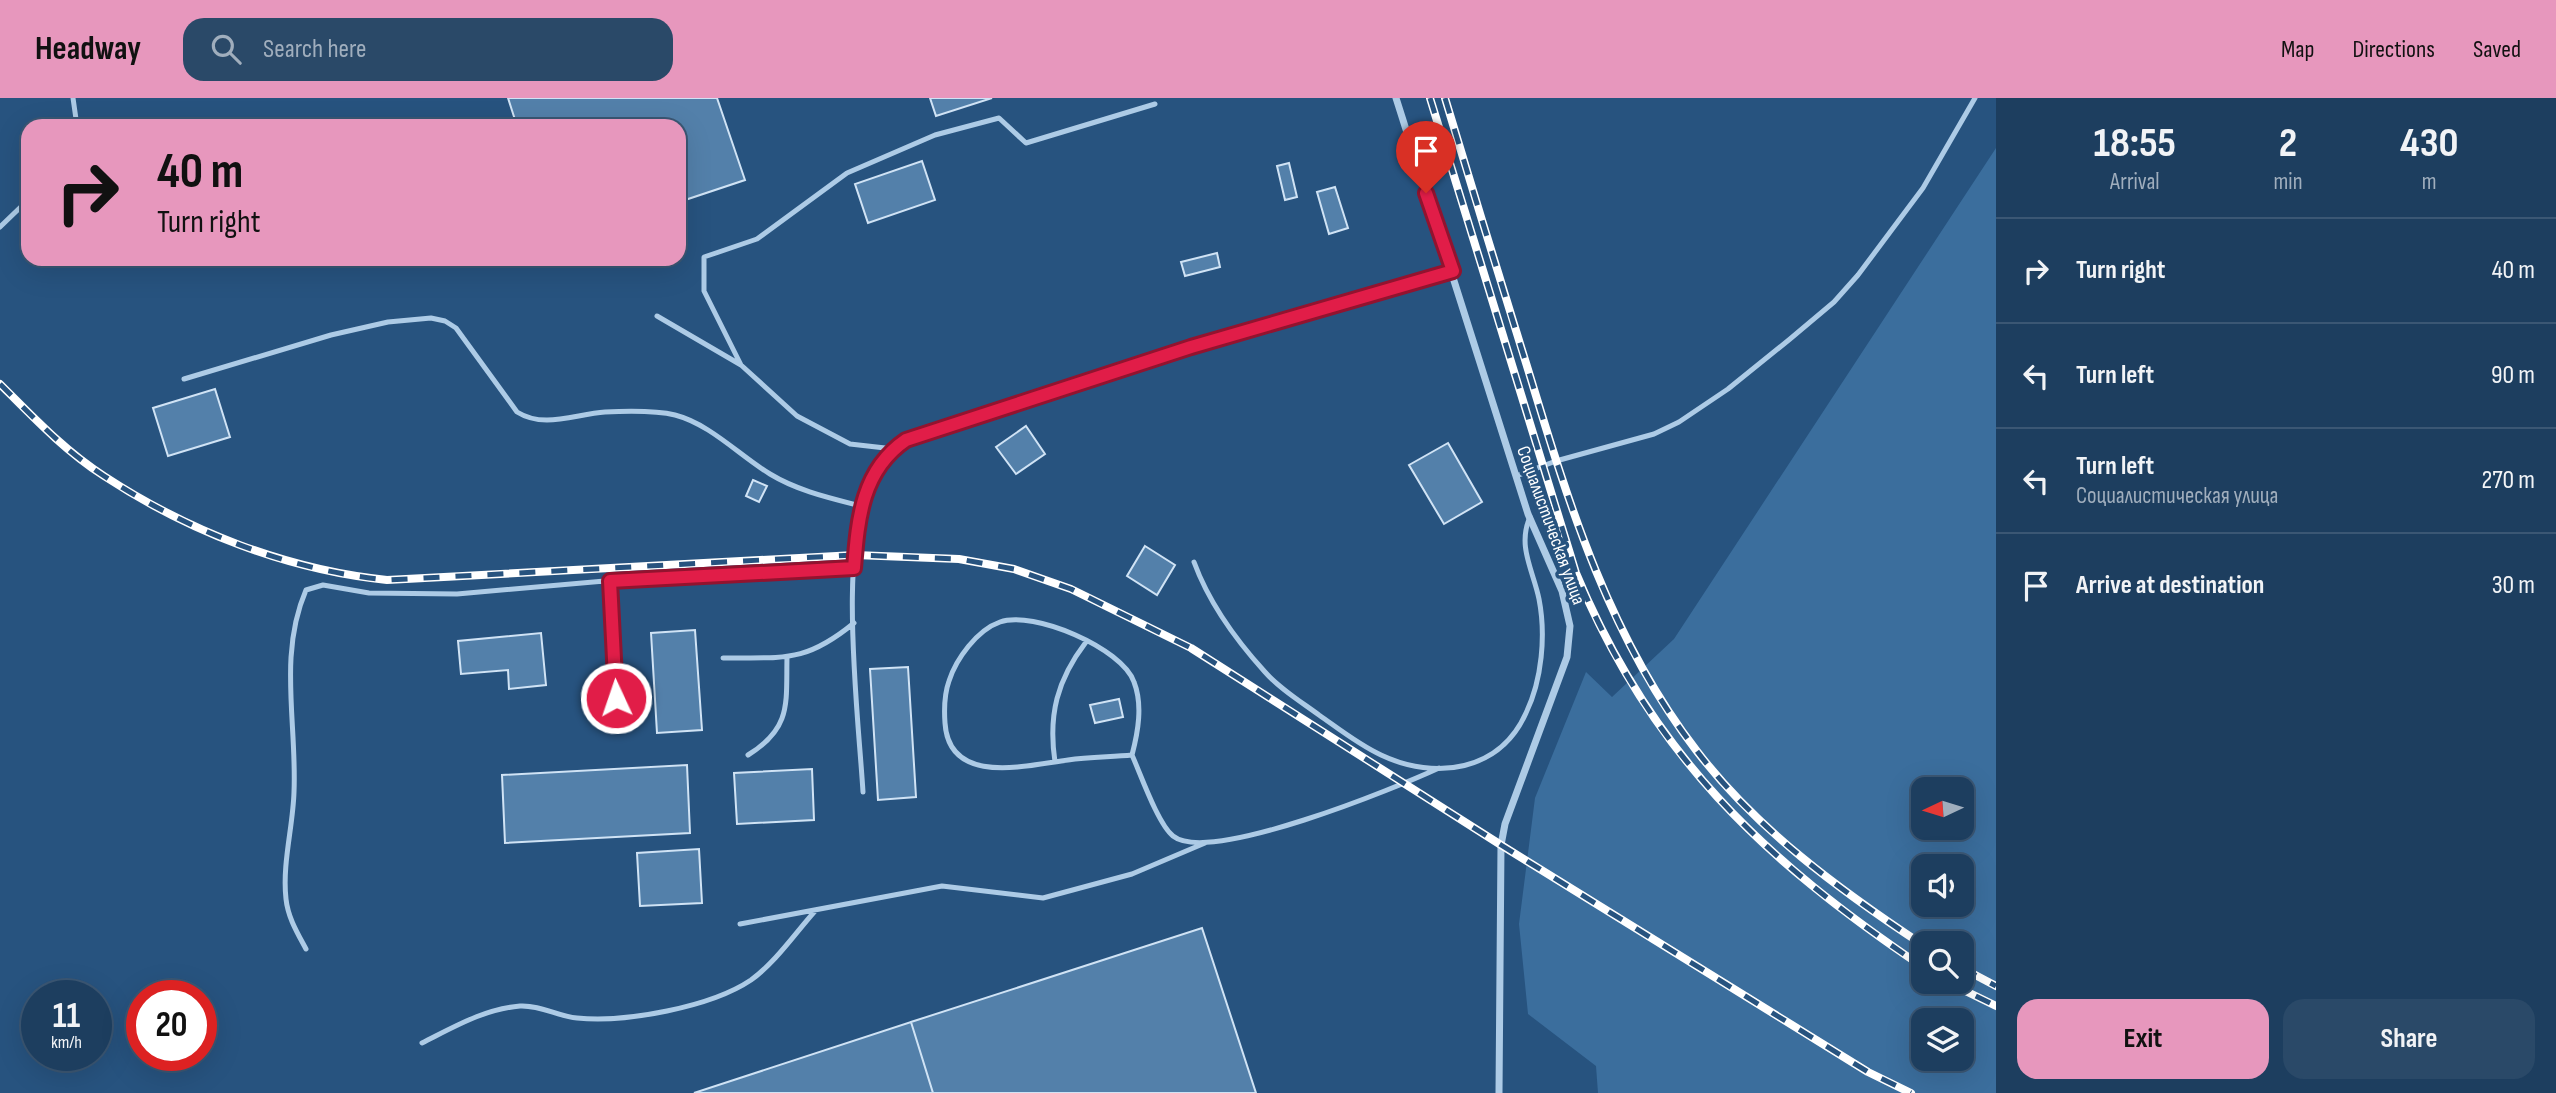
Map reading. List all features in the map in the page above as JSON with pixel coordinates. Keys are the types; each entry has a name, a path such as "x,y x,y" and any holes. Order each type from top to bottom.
{"street":[{"name":"Социалистическая улица","path":"1396,98 1516,476 1530,517 1562,591 1570,641 1567,657 1505,824 1501,845 1499,1093"}],"lane":[{"path":"73,98 76,119"},
{"path":"1516,476 1556,461 1654,434 1679,422 1728,389 1790,339 1834,302 1858,275 1923,188 1975,98"},
{"path":"741,365 704,291 704,257 757,239 847,173 935,135 999,118 1026,143 1155,104"},
{"path":"0,226 21,206"},
{"path":"863,792 854,623 854,568 861,506 875,470 894,449 906,440 1191,347 1453,271"},
{"path":"657,316 741,365 797,416 850,444 894,449"},
{"path":"184,379 331,335 388,322 431,318 446,321 456,328 517,412 527,418 554,420 606,412 675,415 710,433 792,485 861,506"},
{"path":"1132,755 996,768 964,760 947,740 947,685 964,653 984,632 1000,622 1021,620 1047,624 1086,642 1122,666 1135,683 1139,720 1132,755 1172,835 1181,840 1208,841 1279,829 1385,793 1439,768 1474,762 1500,751 1520,726 1528,709 1540,665 1542,632 1539,597 1523,539 1530,517"},
{"path":"1194,562 1202,585 1221,617 1278,686 1357,742 1383,756 1439,768"},
{"path":"306,949 290,917 286,899 294,794 289,651 296,616 306,590 323,585 369,593 457,594 610,581 854,568"},
{"path":"610,581 617,722"},
{"path":"723,658 788,657 821,648 854,623"},
{"path":"1055,762 1052,721 1055,696 1070,664 1086,642"},
{"path":"747,755 765,744 781,723 788,657"},
{"path":"740,924 942,886 972,887 1031,897 1057,896 1132,874 1208,841"},
{"path":"422,1043 479,1015 505,1008 541,1007 566,1017 597,1020 636,1015 720,995 753,978 817,910"}],"shaded area":[{"path":"1996,148 1996,1093 1598,1093 1596,1066 1528,1014 1519,924 1535,798 1586,672 1612,697 1674,639"}],"building":[{"path":"508,98 717,98 745,180 686,200 686,119 515,119"},
{"path":"930,98 992,98 936,116"},
{"path":"922,161 935,200 868,223 855,184"},
{"path":"1289,163 1297,197 1285,200 1277,166"},
{"path":"1335,187 1348,228 1329,234 1317,192"},
{"path":"1217,253 1220,267 1185,276 1181,262"},
{"path":"215,389 230,437 168,456 153,408"},
{"path":"1026,426 1045,454 1016,474 996,447"},
{"path":"1448,443 1482,502 1444,524 1409,465"},
{"path":"753,480 767,486 759,502 746,496"},
{"path":"1145,546 1175,565 1157,595 1127,576"},
{"path":"695,630 702,730 657,733 651,633"},
{"path":"541,633 546,685 509,689 508,670 461,674 458,641"},
{"path":"908,667 916,797 878,800 870,669"},
{"path":"1119,699 1123,717 1095,723 1090,705"},
{"path":"687,765 690,833 505,843 502,775"},
{"path":"812,769 814,820 737,824 734,773"},
{"path":"699,849 702,903 640,906 637,853"},
{"path":"1202,928 1256,1093 933,1093 911,1022"},
{"path":"911,1022 933,1093 694,1093"}],"railway":[{"path":"1430,98 1576,573 1606,638 1640,696 1677,749 1718,798 1812,886 1911,959"},
{"path":"1445,98 1577,523 1616,617 1639,663 1696,750 1745,806 1801,857 1911,937"},
{"path":"0,384 76,456 136,496 240,545 312,567 350,575 387,580 855,555 959,559 1014,569 1071,589 1191,648 1501,845 1868,1072 1911,1093"},
{"path":"1974,974 1996,986"},
{"path":"1972,994 1996,1006"}],"route":[{"path":"616,698 610,581 673,575 854,568 861,506 869,484 883,458 906,440 1191,347 1453,271 1426,193"}]}
